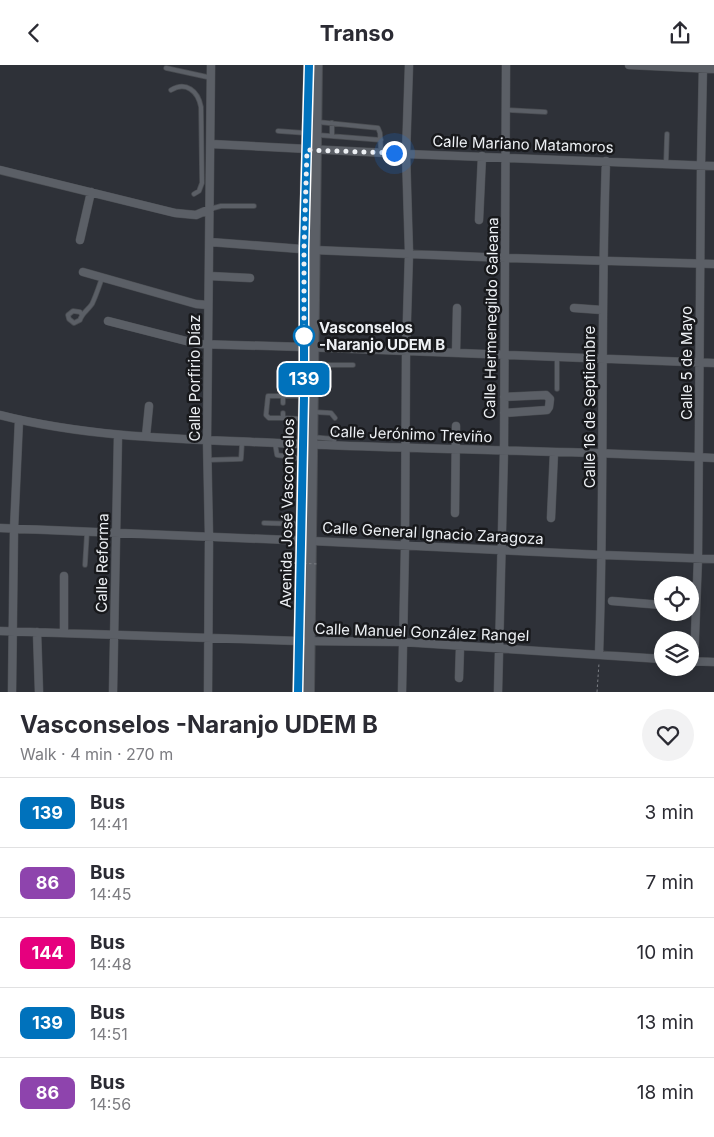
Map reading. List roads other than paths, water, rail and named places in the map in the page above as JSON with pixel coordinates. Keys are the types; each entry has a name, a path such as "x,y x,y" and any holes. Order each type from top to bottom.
{"main road":[{"name":"Avenida José Vasconcelos","path":"309,65 312,122 306,524 310,641 309,692"},
{"name":"Avenida José Vasconcelos","path":"312,122 318,65"},
{"name":"Avenida José Vasconcelos","path":"298,692 299,641 306,541"}],"street":[{"name":"Calle Porfirio Díaz","path":"208,692 209,537 207,440 212,65"},
{"path":"402,692 409,253 406,154 409,65"},
{"name":"Calle Hermenegildo Galeana","path":"498,692 504,451 506,65"},
{"path":"629,65 704,67 714,69"},
{"name":"Calle 5 de Mayo","path":"696,576 698,558 701,165 704,67"},
{"name":"Calle Mariano Matamoros","path":"211,144 311,150 714,166"},
{"path":"479,220 482,156"},
{"name":"Calle 16 de Septiembre","path":"599,654 603,555 602,260 606,161"},
{"path":"0,171 175,213 196,215 210,209"},
{"path":"80,240 91,193"},
{"path":"210,242 309,249 506,258 714,264"},
{"path":"84,272 196,304 208,305"},
{"path":"209,275 250,278"},
{"path":"456,353 457,308"},
{"path":"574,308 602,310"},
{"path":"108,321 198,344 602,357 714,363"},
{"path":"504,397 546,395 550,399 547,410 504,413"},
{"path":"146,436 149,406"},
{"name":"Calle Jerónimo Treviño","path":"0,415 19,420 118,435 242,443 307,441 406,449 714,458"},
{"path":"12,692 14,529 19,420"},
{"path":"455,513 456,426"},
{"name":"Calle Reforma","path":"113,692 118,435"},
{"path":"551,518 554,452"},
{"name":"Calle General Ignacio Zaragoza","path":"0,528 714,559"},
{"path":"64,576 64,633"},
{"path":"612,601 654,604"},
{"name":"Calle Manuel González Rangel","path":"0,631 299,641 403,642 654,658"},
{"path":"37,632 40,692"},
{"path":"459,678 460,647"},
{"path":"699,661 714,662"}],"lane":[{"path":"166,68 212,78"},
{"path":"171,90 177,87 186,87 194,90 199,97 201,107 202,173 200,191 194,194"},
{"path":"201,107 212,108"},
{"path":"506,110 545,112"},
{"path":"312,122 375,127 379,130 381,140 380,152"},
{"path":"332,123 332,136"},
{"path":"278,131 381,140"},
{"path":"666,163 667,134"},
{"path":"202,173 211,174"},
{"path":"210,209 221,206 254,206"},
{"path":"82,315 94,299 102,277"},
{"path":"557,357 557,389"},
{"path":"308,365 353,365"},
{"path":"308,396 268,396 266,415 269,418 283,415 331,413 334,418"},
{"path":"283,396 283,403"},
{"path":"334,432 334,442"},
{"path":"208,460 241,459 242,443"},
{"path":"275,443 277,455 307,460"},
{"path":"264,523 306,524"},
{"path":"84,565 87,532"}],"place":[{"name":"Vasconselos -Naranjo UDEM B","path":"304,336"}]}
